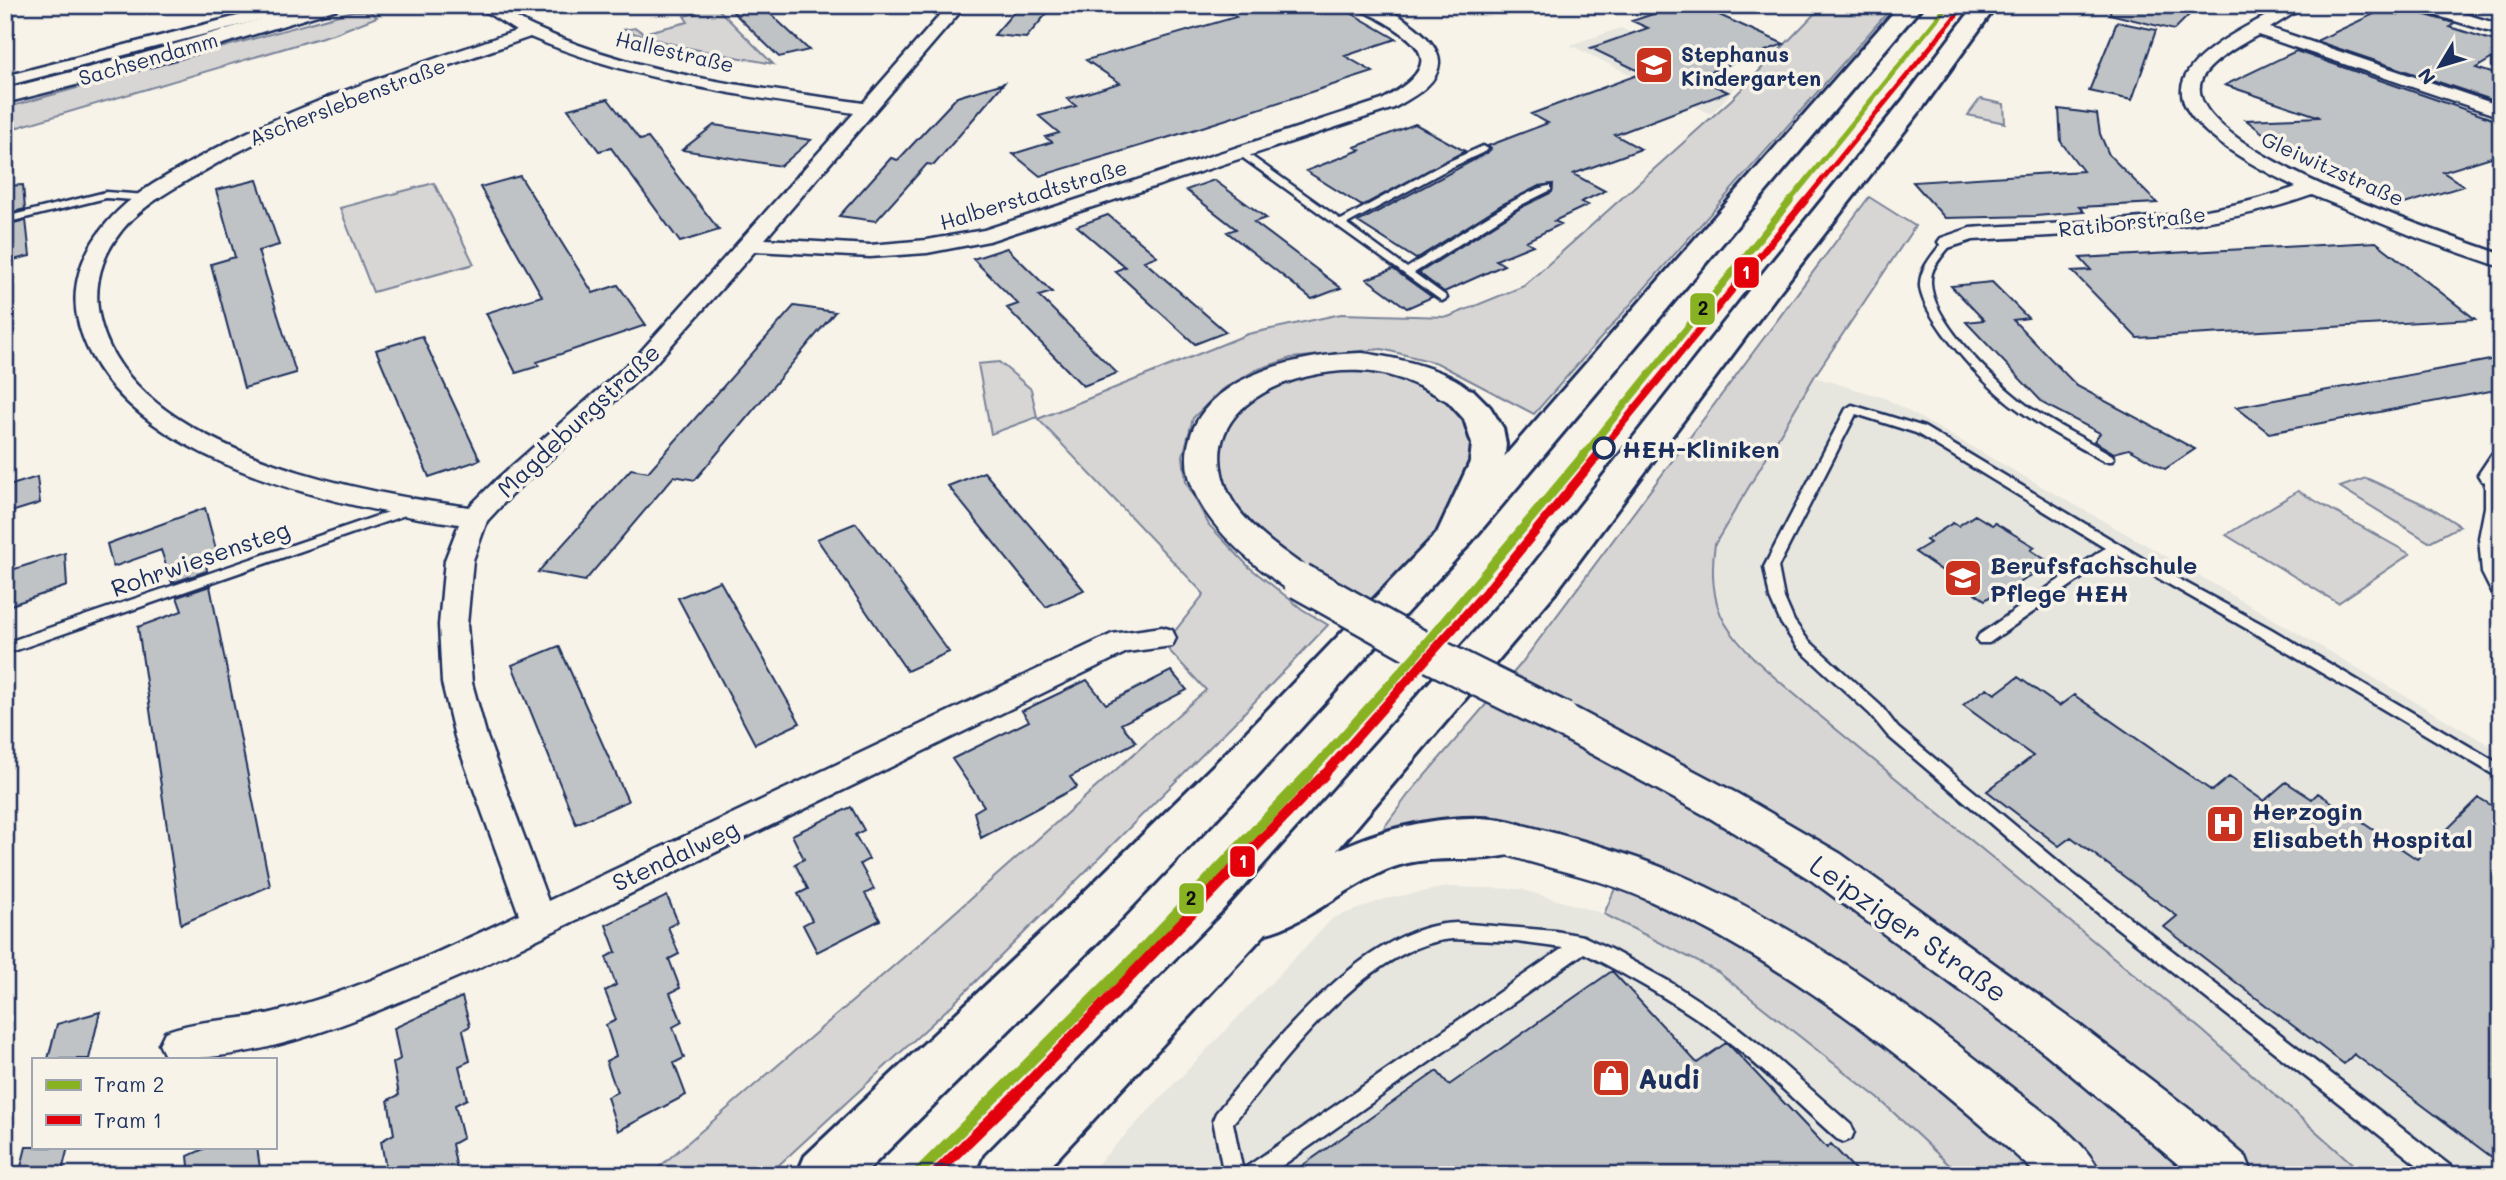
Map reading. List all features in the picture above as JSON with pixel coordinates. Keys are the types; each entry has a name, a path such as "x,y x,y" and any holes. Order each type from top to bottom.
{"highway":[{"path":"824,1175 1112,895 1242,763 1453,539 1688,269 1912,5"},
{"path":"1004,1175 1241,928 1541,583 1765,290 1912,105 1986,5"},
{"path":"1453,539 1487,462 1489,444 1486,428 1478,414 1461,397"},
{"path":"1241,928 1326,879 1392,848 1418,842 1506,838"}],"street":[{"name":"Sachsendamm","path":"5,74 276,5"},
{"name":"Sachsendamm","path":"5,80 117,54 299,5"},
{"name":"Sachsendamm","path":"5,96 189,47 330,5"},
{"name":"Hallestraße","path":"483,5 531,31 596,56 653,72 748,91 867,109"},
{"name":"Magdeburgstraße","path":"538,920 471,737 457,683 453,625 459,560 475,517 505,486 643,363 958,5"},
{"name":"Halberstadtstraße","path":"750,244 855,253 898,252 945,245 989,235 1388,104 1413,90 1428,76 1432,61 1426,46 1406,29 1363,5"},
{"name":"Gleiwitzstraße","path":"2299,5 2223,50 2196,72 2190,84 2189,99 2198,115 2218,135 2279,173 2501,261"},
{"path":"2418,5 2501,30"},
{"path":"2483,25 2501,15"},
{"path":"2258,29 2501,112"},
{"name":"Ascherslebenstraße","path":"475,517 409,509 341,495 246,464 203,443 129,394 105,363 92,334 84,305 86,281 107,236 125,215 146,198 210,158 272,126 531,31"},
{"name":"Ratiborstraße","path":"1948,242 1970,234 2170,221 2266,205 2314,188"},
{"name":"Leipziger Straße","path":"1461,397 1440,384 1404,369 1359,362 1290,369 1262,380 1227,405 1216,419 1204,452 1204,470 1211,491 1224,513 1245,537 1300,581 1434,656 1563,720 1724,806 1826,867 2061,1038 2180,1132 2228,1175"},
{"name":"Stendalweg","path":"178,1044 248,1036 339,1009 465,957 1122,642 1162,638"},
{"path":"1506,838 1556,847 1619,868 1701,905 1798,960 1885,1019 1971,1086 2076,1175"}],"lane":[{"path":"1340,224 1371,211 1462,157 1483,149"},
{"path":"1241,153 1442,298"},
{"path":"1407,273 1517,203 1548,188"},
{"path":"5,220 106,195 146,198"},
{"path":"1948,242 1926,275 1927,292 1939,320 1959,346 2016,403 2108,458"},
{"path":"2446,1175 2066,878 1893,732 1879,712 1825,668 1800,642 1781,610 1773,590 1771,567 1852,409 1920,430 2115,548 2266,633 2501,773"},
{"path":"2496,468 2486,538 2489,573 2501,597"},
{"name":"Rohrwiesensteg","path":"5,649 409,509"},
{"path":"1984,639 2115,548"},
{"path":"1234,1175 1223,1120 1273,1058 1348,981 1410,942 1445,932 1530,934 1583,944 1638,971 1688,1002 1739,1040 1844,1132"},
{"path":"1252,1175 1583,944"}],"shaded area":[{"path":"690,5 714,5 773,64 683,47 622,30 636,28 643,33 688,22 684,16 697,13"},
{"path":"1823,5 1894,5 1534,414 1437,363 1382,349 1291,358 1256,370 1221,390 1193,418 1183,456 1186,482 1209,525 1249,567 1302,609 1328,625 1238,719 953,1004 768,1175 650,1175 918,945 1206,690 1164,645 1204,594 1038,419 1248,334 1341,314 1448,317 1524,286 1732,99"},
{"path":"353,11 370,11 377,17 336,33 5,131 5,108"},
{"name":"Stephanus Kindergarten","path":"1621,28 1739,84 1711,114 1570,45"},
{"path":"201,38 5,91 5,83"},
{"path":"1980,99 2004,104 2005,123 1968,115"},
{"path":"434,183 474,264 373,292 340,208"},
{"path":"1869,197 1915,226 1814,377 1715,544 1714,585 1717,605 1725,623 1743,647 1779,681 2203,1031 2365,1175 1960,1175 1879,1099 1718,972 1604,914 1628,858 1549,830 1460,819 1380,833 1408,795 1520,665"},
{"path":"999,362 1031,389 1037,417 991,434 978,364"},
{"path":"1359,371 1398,377 1450,403 1464,417 1473,443 1471,459 1437,534 1368,604 1299,562 1252,523 1229,491 1221,457 1223,440 1230,425 1253,398 1281,383 1303,377"},
{"name":"Herzogin Elisabeth Hospital","path":"1814,377 1885,398 2162,554 2501,752 2501,1175 2365,1175 2203,1031 1814,711 1753,655 1725,623 1717,600 1712,569 1715,544"},
{"path":"2366,478 2432,508 2460,526 2429,542 2340,487"},
{"path":"2298,491 2410,554 2338,603 2226,535"},
{"path":"1447,887 1520,889 1604,914 1718,972 1879,1099 1960,1175 1087,1175 1333,918 1385,899"}],"building":[{"path":"726,5 761,5 809,50 779,57"},
{"path":"1020,5 1054,5 1026,38 994,35"},
{"path":"1217,5 1337,5 1396,39 1345,56 1373,72 1040,176 1013,154 1052,142 1045,137 1059,133 1039,116 1076,106 1067,99 1120,83 1086,60 1236,17"},
{"path":"1680,5 1697,5 1784,44 1696,77 1728,92 1615,135 1641,149 1573,174 1605,191 1581,202 1588,205 1554,221 1561,224 1526,241 1533,245 1496,260 1504,265 1444,292 1419,273 1522,207 1552,192 1553,184 1539,186 1501,205 1416,259 1358,222 1487,153 1491,149 1488,146 1548,123 1531,114 1643,73 1591,48 1648,28 1632,21"},
{"path":"2111,5 2199,5 2174,30 2110,14"},
{"path":"2393,5 2408,5 2411,11 2454,23 2450,27 2501,43 2501,53 2476,68 2501,76 2501,96 2492,100 2316,41"},
{"path":"2117,22 2156,30 2132,100 2089,91"},
{"path":"2296,51 2501,122 2501,154 2443,172 2464,186 2398,206 2314,164 2304,165 2246,120 2320,117 2225,85"},
{"path":"1004,83 934,165 927,164 876,221 839,216 891,158 898,160 957,97"},
{"path":"608,99 640,140 648,138 719,230 680,242 611,148 599,151 568,109"},
{"path":"2059,109 2097,114 2100,134 2109,155 2157,203 2079,207 2084,212 2036,216 1945,218 1913,182 2083,171 2061,142"},
{"path":"1415,124 1465,151 1362,206 1306,171 1360,150 1355,147"},
{"path":"714,125 811,140 781,166 682,150"},
{"path":"520,176 593,293 618,285 646,325 537,362 539,366 516,373 486,313 542,296 480,187"},
{"path":"257,180 279,245 258,251 296,373 244,388 211,264 235,257 216,190"},
{"path":"1214,180 1266,218 1254,222 1341,288 1312,299 1227,232 1236,229 1186,190"},
{"path":"23,185 25,209 5,214 5,186"},
{"path":"1108,215 1157,256 1144,261 1226,332 1195,344 1115,271 1125,267 1077,226"},
{"path":"26,220 30,256 5,262 5,225"},
{"path":"2376,242 2475,319 2137,338 2072,271 2091,270 2080,258"},
{"path":"1007,248 1052,292 1039,296 1117,373 1083,386 1007,308 1018,304 973,259"},
{"path":"1393,269 1432,297 1407,308 1367,279"},
{"path":"1992,282 2028,318 2013,320 2077,386 2195,449 2165,469 2129,449 2114,453 2094,441 2100,433 2044,404 1966,322 1984,320 1951,286"},
{"path":"794,306 835,312 695,480 674,476 585,581 538,572 631,469 648,472"},
{"path":"422,336 480,460 429,477 376,350"},
{"path":"2501,358 2501,389 2269,433 2236,407"},
{"path":"984,472 1084,590 1046,607 948,486"},
{"path":"37,477 40,503 5,514 5,487"},
{"path":"205,508 218,557 206,562 207,571 172,583 161,550 113,567 107,544"},
{"path":"1975,515 1992,525 1995,523 2035,547 2031,550 2046,560 2028,572 2033,574 2006,592 2001,589 1985,600 1915,552 1930,543 1926,540 1953,523 1958,526"},
{"path":"856,523 949,652 907,671 817,539"},
{"path":"65,553 67,586 5,607 5,572"},
{"path":"720,581 800,723 755,744 678,598"},
{"path":"210,586 270,886 181,924 138,627 182,611 177,597"},
{"path":"559,646 628,801 576,824 512,665"},
{"path":"1171,671 1187,690 1121,724 1136,742 1070,777 1077,787 981,838 974,812 984,806 952,759 1029,721 1022,711 1087,680 1106,704"},
{"path":"2018,677 2059,706 2074,695 2212,791 2229,777 2264,801 2286,782 2312,799 2318,793 2417,859 2479,798 2501,811 2501,1164 2354,1054 2344,1064 2272,1010 2164,927 2177,916 2071,837 2059,846 1987,791 2033,756 1963,705 1987,688 1995,694"},
{"path":"851,807 864,830 855,835 869,859 860,864 874,889 865,894 880,920 817,952 803,925 812,920 798,894 808,889 795,864 804,859 792,835"},
{"path":"667,896 678,922 668,927 679,954 669,959 680,988 670,993 682,1022 673,1027 684,1058 674,1063 686,1095 618,1131 607,1097 617,1092 606,1061 616,1056 606,1025 616,1020 605,991 616,985 606,957 616,952 606,925"},
{"name":"Audi","path":"1612,971 1697,1063 1726,1043 1827,1148 1831,1144 1860,1175 1289,1175 1437,1071 1449,1085"},
{"path":"462,997 470,1026 463,1030 470,1061 459,1066 467,1099 455,1105 463,1138 452,1144 458,1175 387,1175 381,1141 394,1134 388,1100 399,1095 393,1063 400,1059 394,1028"},
{"path":"100,1012 89,1058 48,1058 57,1024"},
{"path":"26,1147 68,1148 61,1175 19,1175"},
{"path":"206,1148 257,1148 261,1175 190,1175 188,1156"}],"tram line":[{"name":"2","path":"916,1175 1207,883 1416,655 1600,435 1948,5"},
{"name":"1","path":"934,1175 1028,1083 1302,800 1490,587 1958,13"}],"place":[{"name":"Stephanus Kindergarten","path":"1654,65"},
{"name":"HEH-Kliniken","path":"1604,448"},
{"name":"Berufsfachschule Pflege HEH","path":"1963,578"},
{"name":"Herzogin Elisabeth Hospital","path":"2225,824"},
{"name":"Audi","path":"1611,1078"}]}
